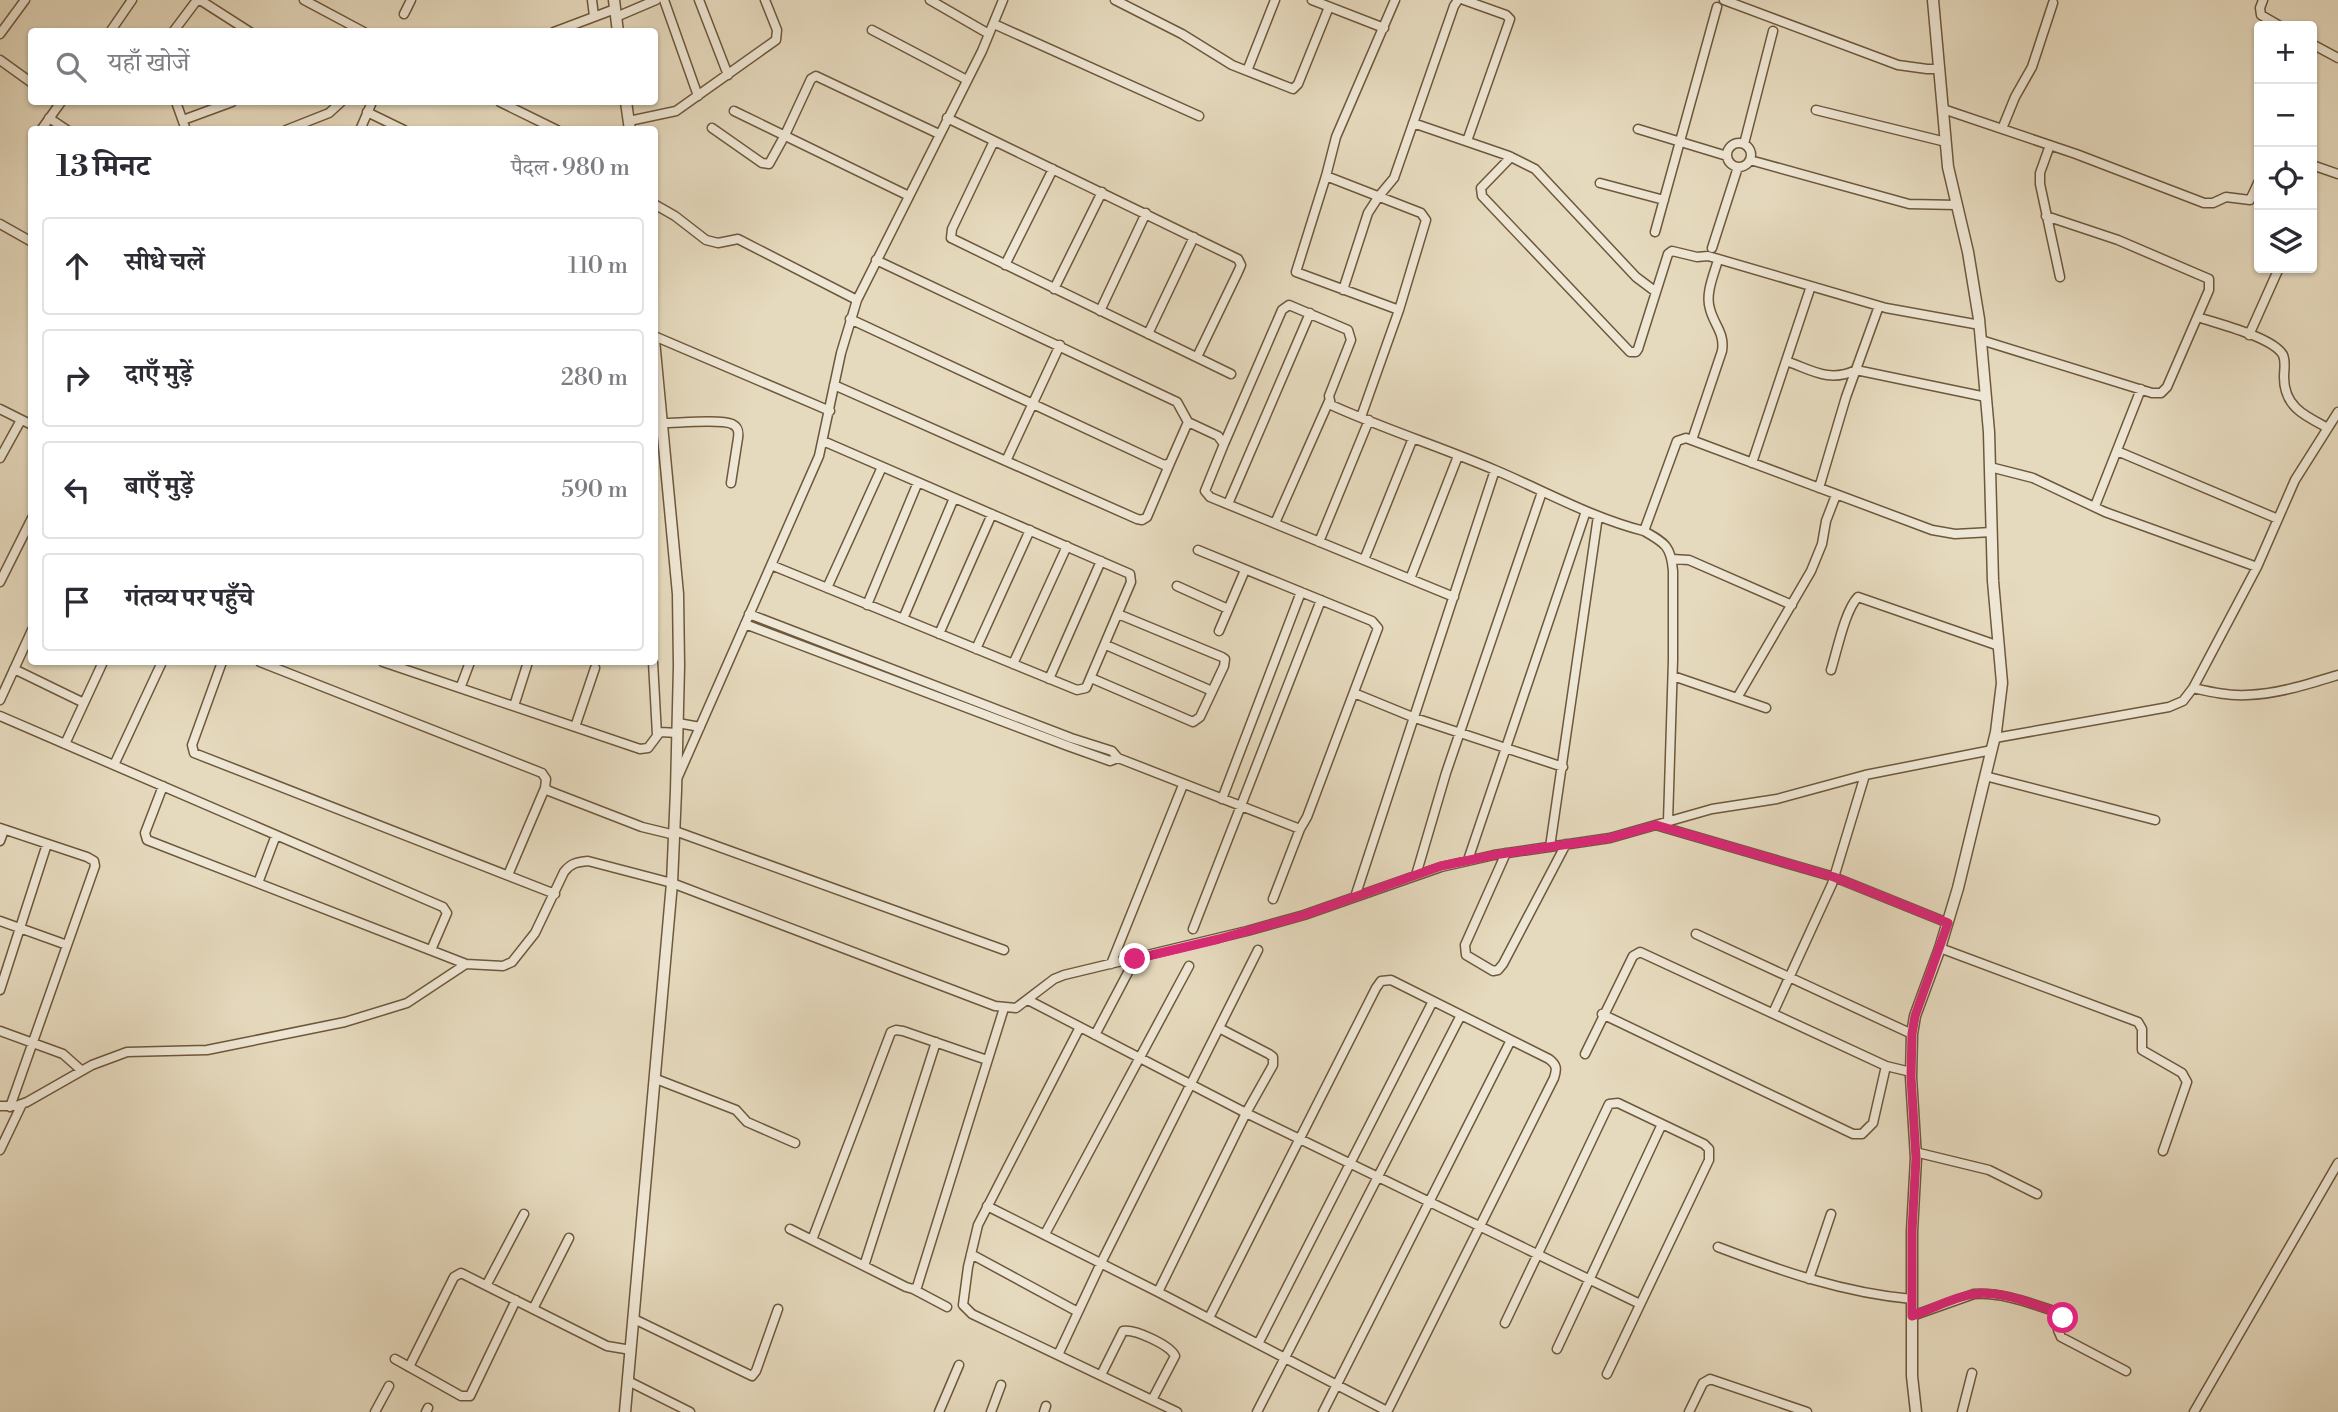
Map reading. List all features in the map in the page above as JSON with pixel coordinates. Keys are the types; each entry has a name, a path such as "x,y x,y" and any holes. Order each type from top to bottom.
{"street":[{"path":"0,34 25,0"},
{"path":"113,28 130,4 119,0"},
{"path":"176,28 199,0 241,28"},
{"path":"304,0 356,28"},
{"path":"404,14 411,0"},
{"path":"592,0 608,11 616,28"},
{"path":"564,28 608,11 656,0"},
{"path":"664,0 698,96"},
{"path":"699,0 728,75"},
{"path":"626,105 629,125 671,113 776,40 777,30 765,0"},
{"path":"930,0 989,34"},
{"path":"625,1412 628,1381 622,1349 634,1319 656,1079 669,883 668,833 677,781 813,471 823,441 834,385 857,300 967,80 1003,0"},
{"path":"1115,0 1182,34 1218,58 1289,89 1296,88 1329,6"},
{"path":"1133,9 1138,0"},
{"path":"1247,71 1275,0"},
{"path":"1312,0 1384,28"},
{"path":"1395,0 1341,124 1296,272 1398,310"},
{"path":"1343,290 1368,213 1394,178 1458,0"},
{"path":"1724,0 1898,65 1939,69"},
{"path":"1916,1412 1912,1376 1915,1152 1912,1034 1915,1016 1948,923 1992,750 2001,683 1980,325 1968,253 1948,167 1933,0"},
{"path":"2263,0 2261,15 2271,21"},
{"path":"1467,141 1510,23 1509,17 1485,4 1469,1"},
{"path":"2002,129 2015,97 2032,67 2053,3"},
{"path":"1655,232 1717,7"},
{"path":"994,24 1199,116"},
{"path":"872,30 967,80"},
{"path":"1744,144 1773,31"},
{"path":"2317,47 2338,58"},
{"path":"0,60 28,80"},
{"path":"712,128 766,165 771,162 811,79 816,76 939,134"},
{"path":"44,126 56,105"},
{"path":"177,105 184,125 226,105"},
{"path":"296,126 329,113 338,105"},
{"path":"362,126 370,105"},
{"path":"505,105 550,126"},
{"path":"1943,109 2050,145 2204,203 2213,203 2226,197 2250,200 2254,192"},
{"path":"1816,110 1946,142"},
{"path":"734,111 909,195"},
{"path":"367,112 396,126"},
{"path":"49,118 61,126"},
{"path":"947,118 1238,259 1241,265 1196,357"},
{"path":"1413,123 1511,157 1535,169 1636,277 1656,292"},
{"path":"1638,129 1727,156 1731,163 1738,167 1751,160 1751,152 1744,144"},
{"path":"994,141 952,229 951,238 1231,374"},
{"path":"1727,156 1732,145 1744,144"},
{"path":"2050,145 2040,173 2040,184 2060,276"},
{"path":"1511,157 1481,188 1482,196 1633,354 1638,349 1670,252 1718,260 1879,306 1980,325"},
{"path":"1751,160 1909,204 1957,205"},
{"path":"1712,248 1738,167"},
{"path":"2317,167 2338,174"},
{"path":"1004,265 1053,169"},
{"path":"1319,541 1365,419 1426,220 1421,214 1326,176"},
{"path":"1600,183 1664,200"},
{"path":"1054,289 1102,192"},
{"path":"658,206 706,240 718,243 738,239 857,300"},
{"path":"1100,311 1146,213"},
{"path":"1981,340 2157,394 2164,392 2210,290 2210,283 2205,276 2118,240 2046,216"},
{"path":"0,224 28,240"},
{"path":"1148,334 1194,237"},
{"path":"876,260 1170,396 1182,408 1188,422 1218,436 1224,444"},
{"path":"1692,440 1722,351 1723,338 1709,303 1718,260"},
{"path":"2249,335 2277,273"},
{"path":"1752,463 1811,286"},
{"path":"1275,523 1329,401 1351,340 1348,330 1289,305 1282,310 1205,491 1210,497 1454,597"},
{"path":"1819,488 1879,306"},
{"path":"1228,504 1310,313"},
{"path":"2198,317 2249,335 2271,345 2283,355 2286,392 2291,404 2300,413 2328,428"},
{"path":"850,319 1158,463 1170,463"},
{"path":"658,340 830,411"},
{"path":"1006,461 1060,345"},
{"path":"1786,360 1830,376 1843,376 1856,370 1986,397"},
{"path":"834,385 1142,520 1147,516 1188,422"},
{"path":"2095,506 2141,389"},
{"path":"1329,401 1331,405 1495,470 1598,516 1644,531 1663,542 1672,559 1673,676 1668,822"},
{"path":"658,407 663,423 678,594 670,731"},
{"path":"0,409 28,423"},
{"path":"1995,738 2169,708 2183,701 2193,688 2257,566 2295,480 2338,412"},
{"path":"0,458 21,419"},
{"path":"663,423 723,422 735,426 739,431 731,483"},
{"path":"1364,560 1413,438"},
{"path":"1644,531 1677,441 1681,439 1692,440 1932,530 1955,534 1992,532"},
{"path":"771,565 1049,679 1082,690 1091,678 1118,614 1132,578 1126,571 823,441"},
{"path":"2117,451 2278,519"},
{"path":"1410,579 1458,456"},
{"path":"827,588 882,467"},
{"path":"1990,467 2033,478 2174,538 2257,566"},
{"path":"1355,897 1495,470"},
{"path":"867,604 918,482"},
{"path":"1416,874 1460,732 1542,492"},
{"path":"1737,698 1811,571 1836,495"},
{"path":"903,619 954,498"},
{"path":"1468,860 1586,511"},
{"path":"939,634 992,514"},
{"path":"1550,847 1598,516"},
{"path":"0,582 28,526"},
{"path":"976,649 1030,530"},
{"path":"1013,664 1067,546"},
{"path":"1198,550 1371,621 1378,628 1273,899"},
{"path":"1672,559 1689,560 1791,604"},
{"path":"1049,679 1101,561"},
{"path":"1219,631 1245,570"},
{"path":"1177,586 1228,609"},
{"path":"1222,799 1301,592"},
{"path":"1831,670 1849,615 1858,597 1999,646"},
{"path":"1193,929 1321,600"},
{"path":"749,614 957,694 1013,721"},
{"path":"1091,678 1194,722 1200,717 1212,691 1225,659 1118,614"},
{"path":"745,624 895,681 1069,742 1110,761 1118,758 1300,829"},
{"path":"0,699 28,639"},
{"path":"1105,645 1212,691"},
{"path":"836,659 840,649"},
{"path":"65,744 102,665"},
{"path":"114,765 161,665"},
{"path":"221,665 192,745 194,753 555,894"},
{"path":"268,665 542,773 546,779 545,788 508,875"},
{"path":"401,665 645,750 670,731 700,727"},
{"path":"461,686 469,665"},
{"path":"514,706 527,665"},
{"path":"654,665 670,731 677,781"},
{"path":"575,727 596,668"},
{"path":"14,670 84,703"},
{"path":"895,681 899,671"},
{"path":"1673,676 1766,708"},
{"path":"2193,688 2222,694 2246,695 2270,693 2338,676"},
{"path":"1353,693 1415,718 1563,767"},
{"path":"953,702 957,694"},
{"path":"0,716 443,906 447,912 431,950"},
{"path":"163,786 145,833 147,840 466,964 503,966 512,962 535,933 569,865 588,861 669,883 1004,1008 1016,1008 1054,979 1238,934 1355,897 1416,874 1468,860 1610,838 1712,809 1791,796 1865,775 1992,750"},
{"path":"1773,1013 1834,877 1865,775"},
{"path":"1985,776 2155,820"},
{"path":"1111,964 1183,785"},
{"path":"545,788 1004,950"},
{"path":"1656,825 1834,877 1948,923"},
{"path":"0,841 2,829 94,861 93,873 10,1107"},
{"path":"258,883 276,835"},
{"path":"0,990 47,844"},
{"path":"1506,853 1465,945 1466,955 1493,971 1503,964 1566,844"},
{"path":"0,921 67,945"},
{"path":"1696,933 1912,1034"},
{"path":"1940,948 2138,1022 2143,1029 2142,1050 2182,1073 2187,1082 2163,1151"},
{"path":"1058,1355 1258,950"},
{"path":"1585,1054 1602,1014 1633,956 1640,952 1886,1066 1911,1072"},
{"path":"1096,1035 1135,959"},
{"path":"0,1106 22,1104 86,1068 127,1052 197,1052 345,1022 407,1003 466,964"},
{"path":"1045,1234 1189,966"},
{"path":"987,1206 1387,1412 1556,1070 1555,1063 1391,980 1381,981 1209,1318"},
{"path":"1028,1000 1246,1113 1640,1304"},
{"path":"1258,1344 1433,1001"},
{"path":"913,1289 919,1282 1004,1008"},
{"path":"1602,1014 1853,1134 1862,1134 1873,1123 1886,1066"},
{"path":"1257,1412 1461,1015"},
{"path":"1080,1027 978,1225 963,1305 966,1310 1177,1412"},
{"path":"1158,1292 1246,1113 1273,1065 1274,1060 1269,1054 1219,1028"},
{"path":"0,1031 67,1056 86,1068"},
{"path":"812,1240 891,1032 903,1031 988,1060"},
{"path":"1323,1412 1511,1040"},
{"path":"864,1266 936,1042"},
{"path":"656,1079 736,1110 747,1122 795,1143"},
{"path":"1504,1323 1609,1104 1618,1103 1704,1144 1710,1153 1709,1160 1607,1374"},
{"path":"0,1150 22,1104"},
{"path":"1558,1349 1662,1124"},
{"path":"1915,1152 1989,1170 2037,1194"},
{"path":"2194,1412 2338,1163"},
{"path":"486,1284 524,1214"},
{"path":"1809,1279 1831,1214"},
{"path":"790,1229 947,1307"},
{"path":"533,1308 569,1238"},
{"path":"1718,1247 1785,1273 1884,1297 1912,1299"},
{"path":"971,1254 1078,1312"},
{"path":"409,1367 457,1274 466,1274 622,1349"},
{"path":"1912,1316 1974,1294 2010,1297 2060,1313 2063,1318 2058,1331 2061,1337 2126,1371"},
{"path":"395,1359 461,1396 470,1396 516,1300"},
{"path":"634,1319 752,1376 757,1371 778,1309"},
{"path":"1101,1375 1123,1331 1129,1330 1147,1337 1174,1351 1175,1356 1152,1400"},
{"path":"939,1412 959,1365"},
{"path":"1962,1412 1972,1373"},
{"path":"1689,1412 1703,1383 1710,1379 1802,1411"},
{"path":"628,1381 690,1412"},
{"path":"991,1412 1001,1385"},
{"path":"374,1412 390,1386"}],"route":[{"path":"1135,959 1304,915 1441,866 1494,855 1610,838 1656,825 1834,877 1948,923 1915,1016 1912,1034 1911,1077 1916,1158 1912,1231 1912,1316 1963,1297 1985,1293 2010,1297 2060,1313 2063,1318"}]}
